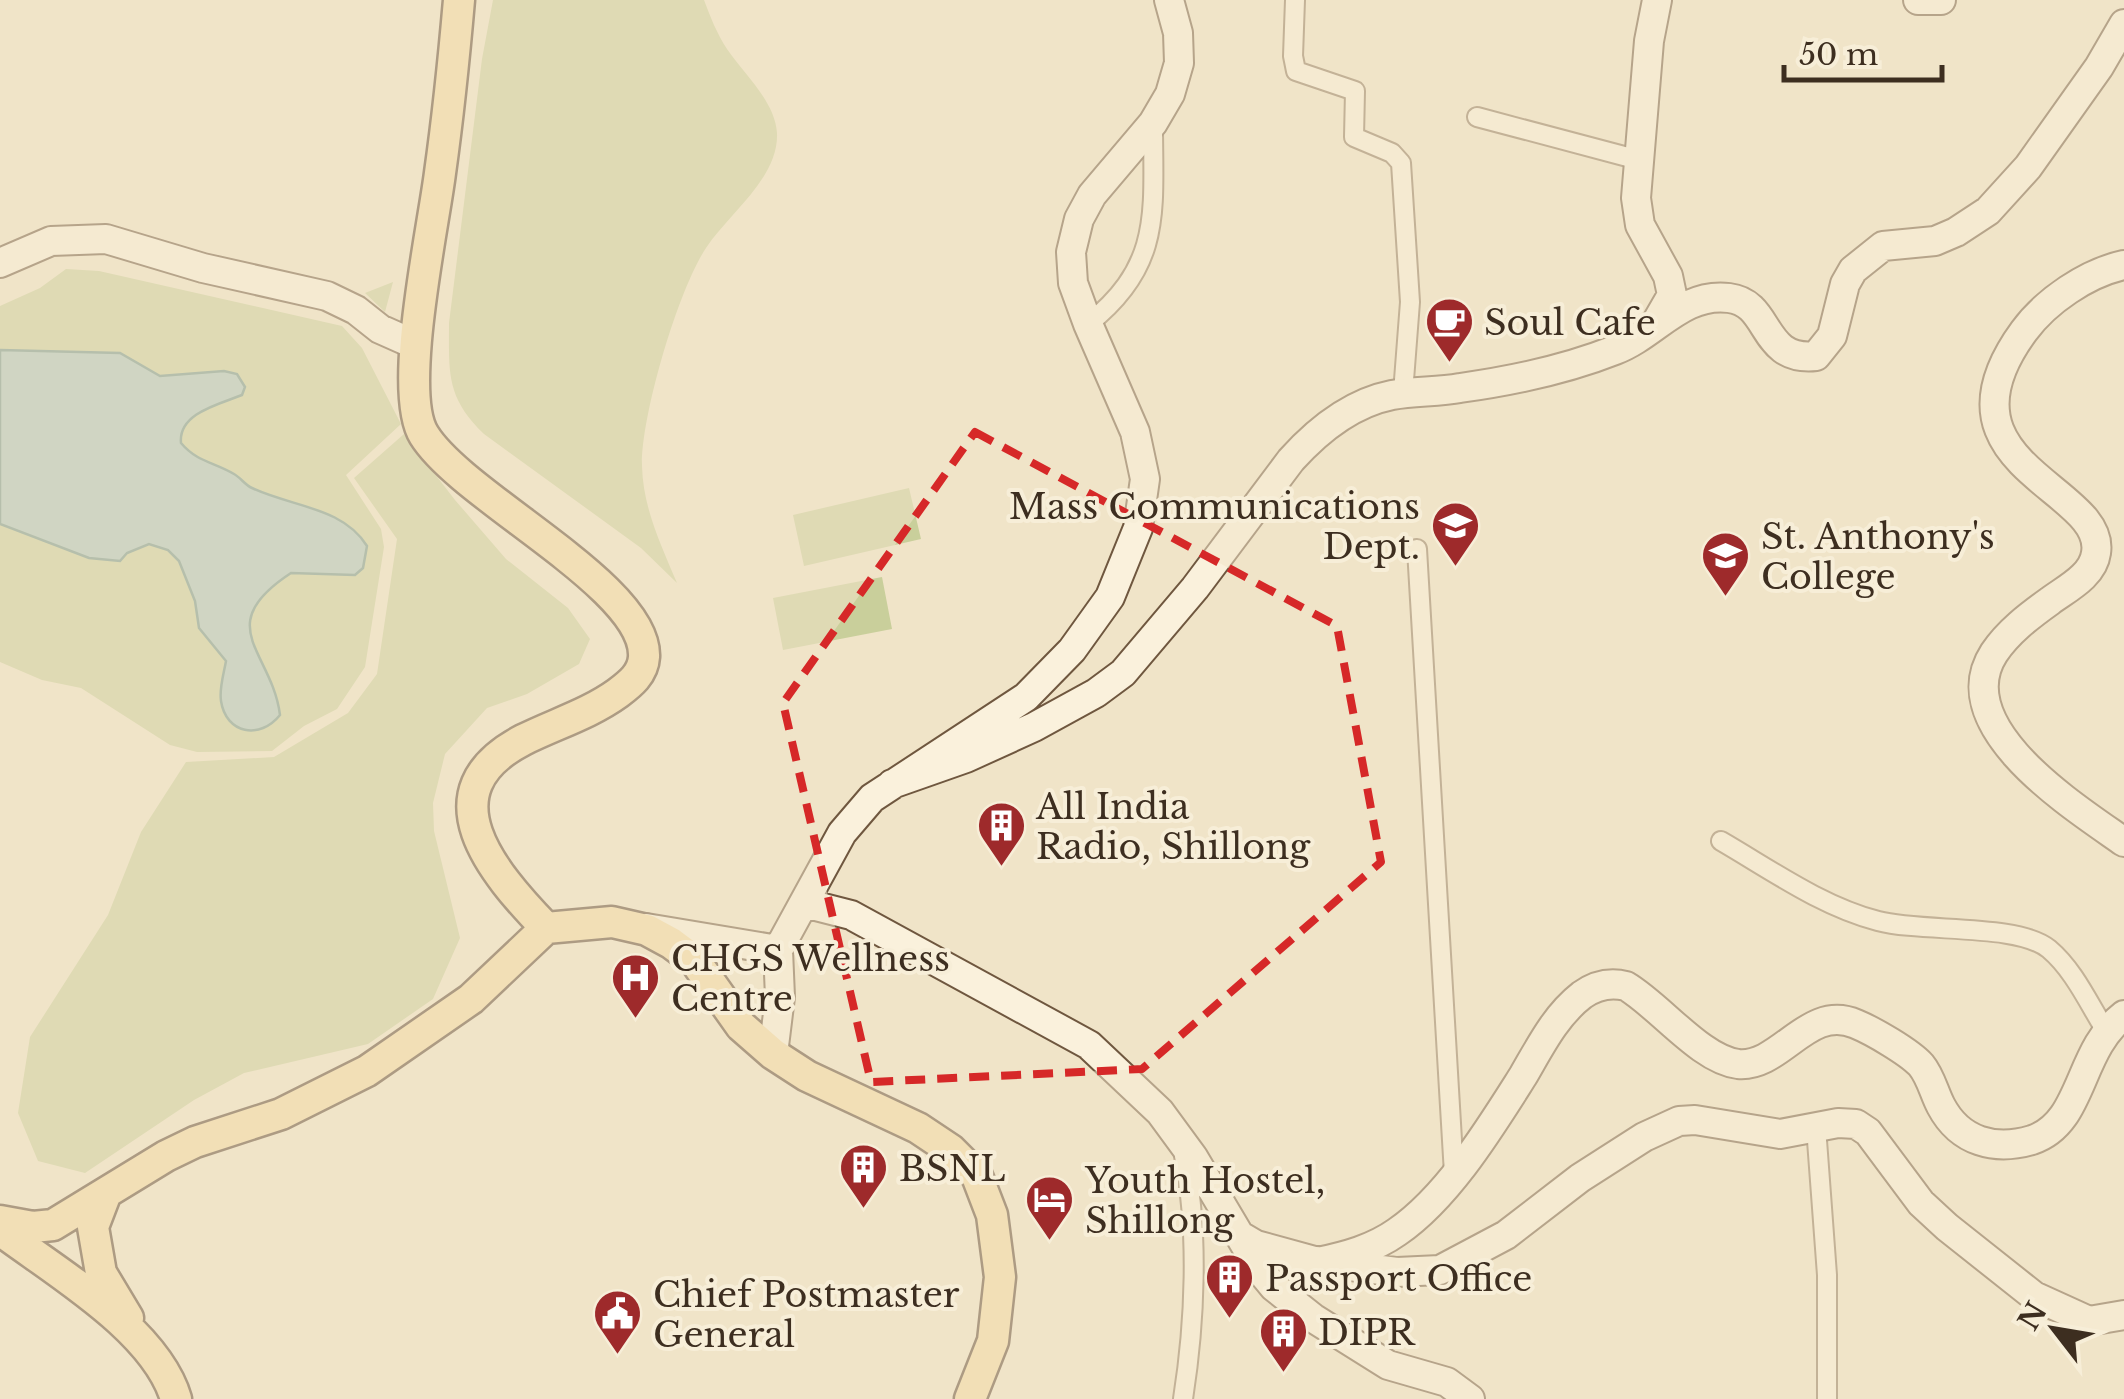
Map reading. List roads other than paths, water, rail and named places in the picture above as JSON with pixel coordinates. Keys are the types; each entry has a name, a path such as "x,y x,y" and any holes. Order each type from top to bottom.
{"main road":[{"path":"459,0 416,345 416,416 423,434 466,480 540,536 623,607 642,645 640,670 632,682 591,711 493,758 478,779 472,800 486,858 504,885 546,928"},
{"path":"0,1221 33,1227 54,1225 195,1142 281,1114 367,1071 472,999 546,928 602,922 636,927 661,936 695,961 740,1026 773,1054 807,1076 918,1128 952,1150 977,1176 992,1215 1000,1276 993,1340 970,1399"},
{"path":"106,1194 93,1227 101,1273 145,1346 166,1372 176,1399"},
{"path":"0,1230 91,1298 145,1346"}],"street":[{"path":"773,1054 780,997 778,950 854,816 892,784 1026,698 1072,650 1110,596 1138,528 1145,479 1136,432 1073,283 1071,252 1079,220 1092,194 1153,124 1170,94 1179,63 1178,33 1170,0"},
{"path":"1295,0 1296,71 1355,91 1354,136 1392,153 1401,163 1410,302 1404,393"},
{"path":"1651,330 1672,295 1668,276 1638,214 1639,160 1657,0"},
{"path":"1918,0 1940,0"},
{"path":"892,784 1034,728 1108,685 1141,655 1291,460 1309,441 1346,414 1373,401 1404,393 1459,388 1592,359 1620,349 1696,300 1732,298 1750,304 1772,340 1784,351 1800,358 1816,356 1832,336 1852,270 1882,246 1935,241 1988,212 2028,166 2099,67 2124,24"},
{"path":"1477,117 1639,160"},
{"path":"1088,324 1112,305 1143,257 1151,230 1153,124"},
{"path":"0,263 52,241 106,239 203,268 327,296 356,310 380,330 416,345"},
{"path":"2124,266 2094,276 2047,306 2011,350 1993,393 2006,444 2026,468 2078,513 2093,532 2096,553 2084,576 2027,618 1992,655 1986,673 1986,702 1994,726 2013,755 2124,842"},
{"path":"1417,549 1454,1174"},
{"path":"1318,1262 1352,1255 1399,1231 1454,1174 1505,1104 1550,1030 1584,994 1613,983 1626,986 1696,1043 1725,1060 1742,1064 1759,1060 1813,1026 1844,1020 1856,1024 1922,1066 1943,1110 1966,1136 1994,1145 2028,1141 2052,1130 2073,1100 2087,1062 2115,1023 2048,948 2026,937 1878,921 1818,897 1721,841"},
{"path":"804,904 850,915 1089,1045 1160,1112 1193,1157 1267,1281 1312,1318 1388,1365 1447,1382 1470,1399"},
{"path":"636,927 778,950"},
{"path":"1160,1112 1184,1154 1191,1191 1193,1330 1183,1399"},
{"path":"1239,1235 1256,1245 1318,1262 1397,1272 1440,1270 1506,1235 1580,1178 1644,1136 1679,1121 1695,1120 1780,1134 1838,1123 1856,1124 1868,1132 1921,1202 1947,1228 2034,1296 2089,1321 2124,1316"},
{"path":"1816,1127 1827,1275 1828,1399"}],"water":[{"path":"0,350 120,353 160,376 224,371 237,374 245,387 242,395 193,417 186,424 181,443 252,488 345,523 367,546 363,568 355,575 291,573 267,592 254,609 250,624 252,640 275,693 280,715 272,723 245,730 224,712 221,691 226,661 199,628 195,601 179,561 168,550 149,544 127,553 120,561 89,558 0,524"}],"place":[{"name":"Soul Cafe","path":"1449,364"},
{"name":"Mass Communications Dept.","path":"1455,568"},
{"name":"St. Anthony's College","path":"1726,598"},
{"name":"All India Radio, Shillong","path":"1001,868"},
{"name":"CHGS Wellness Centre","path":"636,1020"},
{"name":"BSNL","path":"864,1210"},
{"name":"Youth Hostel, Shillong","path":"1050,1242"},
{"name":"Passport Office","path":"1230,1320"},
{"name":"Chief Postmaster General","path":"618,1356"},
{"name":"DIPR","path":"1283,1374"}]}
